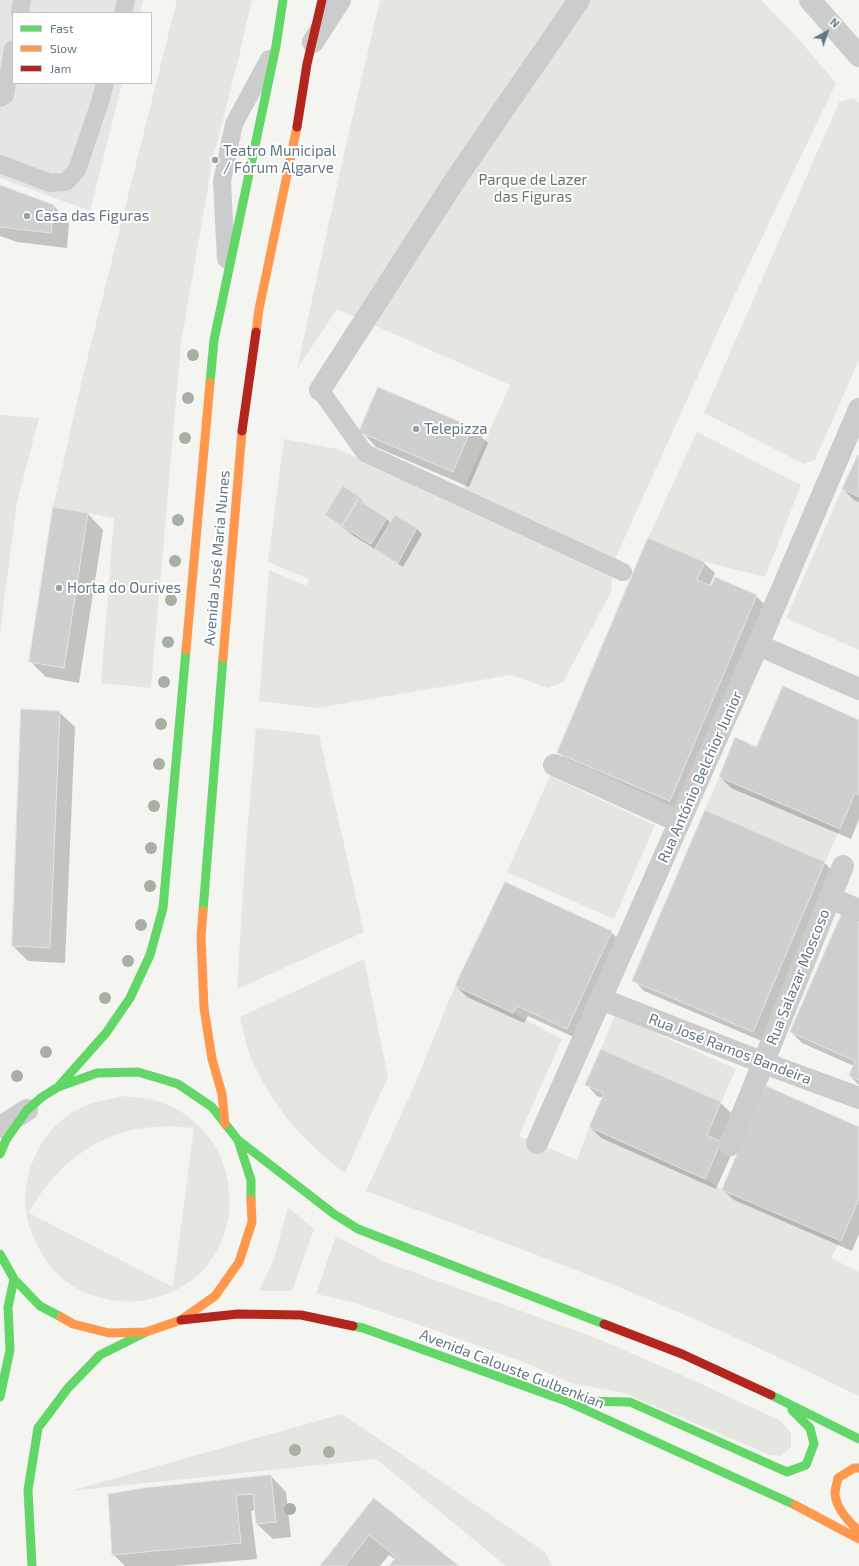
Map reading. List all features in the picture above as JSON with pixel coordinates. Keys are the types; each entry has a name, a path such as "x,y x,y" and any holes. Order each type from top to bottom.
{"main road":[{"name":"Avenida José Maria Nunes","path":"58,1087 106,1033 130,998 150,955 162,908 213,347 227,274 276,46 283,0"},
{"name":"Avenida José Maria Nunes","path":"225,1124 222,1094 212,1059 204,1008 201,937 244,410 259,309 298,122 311,44 322,0"},
{"path":"0,1154 6,1140 27,1110 42,1097 58,1087 96,1073 138,1072 178,1084 212,1107 238,1140 334,1214 358,1229 682,1354 778,1398 859,1439"},
{"path":"32,1566 28,1490 38,1428 68,1388 100,1355 146,1332 181,1320 215,1296 239,1262 252,1222 251,1180 238,1140"},
{"path":"0,1254 14,1279 40,1306 73,1324 109,1333 146,1332"},
{"path":"0,1397 10,1350 8,1307 14,1279"},
{"name":"Avenida Calouste Gulbenkian","path":"181,1320 238,1314 301,1315 363,1328 566,1401 807,1511 859,1539"},
{"path":"566,1401 630,1402 787,1472 806,1465 814,1444 810,1428 796,1413 778,1398"},
{"path":"859,1468 854,1468 838,1478 835,1495 841,1509 859,1531"}],"street":[{"path":"311,44 340,0"},
{"path":"320,390 455,180 579,0"},
{"path":"810,0 859,56"},
{"name":"Rua António Belchior Junior","path":"537,1143 758,646 859,409"},
{"path":"758,646 859,689"},
{"path":"554,765 680,822"},
{"name":"Rua Salazar Moscoso","path":"730,1145 843,866"},
{"name":"Rua Salazar Moscoso","path":"830,898 859,910"},
{"name":"Rua José Ramos Bandeira","path":"601,999 764,1063 859,1098"},
{"path":"0,1127 27,1110"}],"lane":[{"path":"20,12 22,0"},
{"path":"123,12 126,0"},
{"path":"227,274 222,181 234,124 276,46"},
{"path":"0,98 5,95 12,56"},
{"path":"0,164 50,184 66,182 77,170 105,84"},
{"path":"320,390 365,452 623,572"}],"shaded area":[{"path":"0,0 143,0 140,12 12,12 12,84 122,84 90,211 0,178"}],"green space":[{"path":"177,0 252,0 213,158 181,343 151,688 101,683 114,518 53,507 82,380"},
{"name":"Parque de Lazer das Figuras","path":"380,0 761,0 795,35 836,83 734,296 615,559 463,490 510,385 337,309 297,369 345,149"},
{"path":"854,98 859,103 859,360 815,460 804,464 704,413 839,102"},
{"path":"0,415 39,418 17,502 0,632"},
{"path":"697,432 801,485 765,577 705,562 648,538"},
{"path":"284,439 338,449 596,563 612,578 611,592 563,682 548,688 511,675 317,708 259,701 269,570 306,586 309,579 268,562"},
{"path":"842,489 859,497 859,650 786,618"},
{"path":"256,728 319,735 364,932 237,989 245,858"},
{"path":"550,776 655,825 614,919 507,872"},
{"path":"719,777 840,829 825,862 705,810"},
{"path":"364,959 388,1077 345,1173 301,1134 277,1105 267,1089 249,1053 240,1017"},
{"path":"455,986 513,1013 562,1039 519,1136 577,1160 589,1127 705,1179 722,1190 841,1241 831,1258 859,1272 859,1396 692,1318 652,1301 530,1252 366,1191 412,1091"},
{"path":"615,1015 736,1069 721,1102 601,1049"},
{"path":"125,1096 145,1098 170,1106 183,1113 200,1127 213,1143 222,1161 228,1181 230,1202 227,1223 221,1242 210,1261 201,1272 187,1284 177,1289 154,1298 138,1301 116,1301 88,1294 58,1275 44,1257 32,1234 27,1218 25,1202 26,1186 30,1169 36,1154 44,1139 55,1127 67,1116 80,1108 94,1103","holes":["169,1126 194,1128 173,1287 29,1213 46,1186 67,1164 79,1154 105,1139 126,1131 144,1128"]},
{"path":"288,1207 314,1229 292,1291 259,1291 274,1259"},
{"path":"336,1236 385,1262 596,1338 684,1376 779,1420 791,1433 791,1447 781,1456 770,1455 621,1392 574,1384 523,1362 440,1332 352,1302 316,1294"},
{"path":"342,1414 545,1552 552,1566 506,1566 376,1459 70,1491"}],"building":[{"name":"Casa das Figuras","path":"0,185 54,205 51,233 0,227"},
{"name":"Telepizza","path":"378,387 472,427 453,472 359,432"},
{"path":"859,455 859,497 842,489"},
{"path":"343,486 360,497 342,526 325,515"},
{"path":"358,500 387,518 371,544 342,526"},
{"name":"Horta do Ourives","path":"53,507 88,513 64,668 29,662"},
{"path":"395,515 417,528 398,563 375,549"},
{"path":"648,538 705,562 697,580 711,586 715,577 757,595 670,801 557,753"},
{"path":"783,686 859,720 859,795 855,793 840,829 719,777 735,737 756,747"},
{"path":"21,709 60,711 50,948 12,946"},
{"path":"705,810 825,862 753,1032 632,981"},
{"path":"505,882 612,931 567,1029 517,1006 513,1013 455,986"},
{"path":"842,913 859,921 859,1080 849,1076 855,1061 790,1032"},
{"path":"601,1049 721,1102 707,1135 721,1142 705,1179 589,1127 604,1093 585,1085"},
{"path":"766,1086 859,1127 859,1199 841,1241 722,1190"},
{"path":"271,1475 276,1522 256,1524 253,1494 236,1495 241,1543 112,1555 108,1494 144,1488"},
{"path":"374,1498 459,1566 389,1566 396,1557 369,1535 345,1566 320,1566"}],"traffic: fast":[{"path":"210,383 214,340 276,46 283,0"},
{"path":"58,1087 106,1033 130,998 150,955 163,908 186,650"},
{"path":"203,911 223,658"},
{"path":"0,1154 6,1140 27,1110 42,1097 58,1087 97,1073 138,1072 178,1084 212,1107 238,1140 251,1180 251,1200"},
{"path":"238,1140 334,1214 358,1229 604,1324"},
{"path":"0,1254 14,1279 40,1306 61,1317"},
{"path":"0,1397 10,1350 8,1307 14,1279"},
{"path":"353,1326 363,1328 566,1401 795,1505"},
{"path":"32,1566 28,1490 38,1428 68,1388 100,1355 146,1332"},
{"path":"771,1395 859,1439"},
{"path":"576,1401 630,1402 787,1472 806,1465 814,1444 810,1428 792,1410"}],"traffic: slow":[{"path":"256,332 259,309 297,127"},
{"path":"186,650 210,383"},
{"path":"223,658 242,431"},
{"path":"203,911 201,937 204,1008 212,1059 222,1094 225,1124"},
{"path":"61,1317 73,1324 109,1333 146,1332 181,1320 215,1296 239,1262 252,1222 251,1200"},
{"path":"859,1468 854,1468 838,1478 835,1494 840,1509 847,1519 859,1531"},
{"path":"795,1505 859,1539"}],"traffic: jam":[{"path":"297,127 307,64 322,0"},
{"path":"242,431 256,332"},
{"path":"181,1320 238,1314 301,1315 353,1326"},
{"path":"604,1324 682,1354 771,1395"}],"place":[{"name":"Teatro Municipal / Fórum Algarve","path":"215,160"},
{"name":"Casa das Figuras","path":"27,216"},
{"name":"Telepizza","path":"416,429"},
{"name":"Horta do Ourives","path":"59,588"}]}
